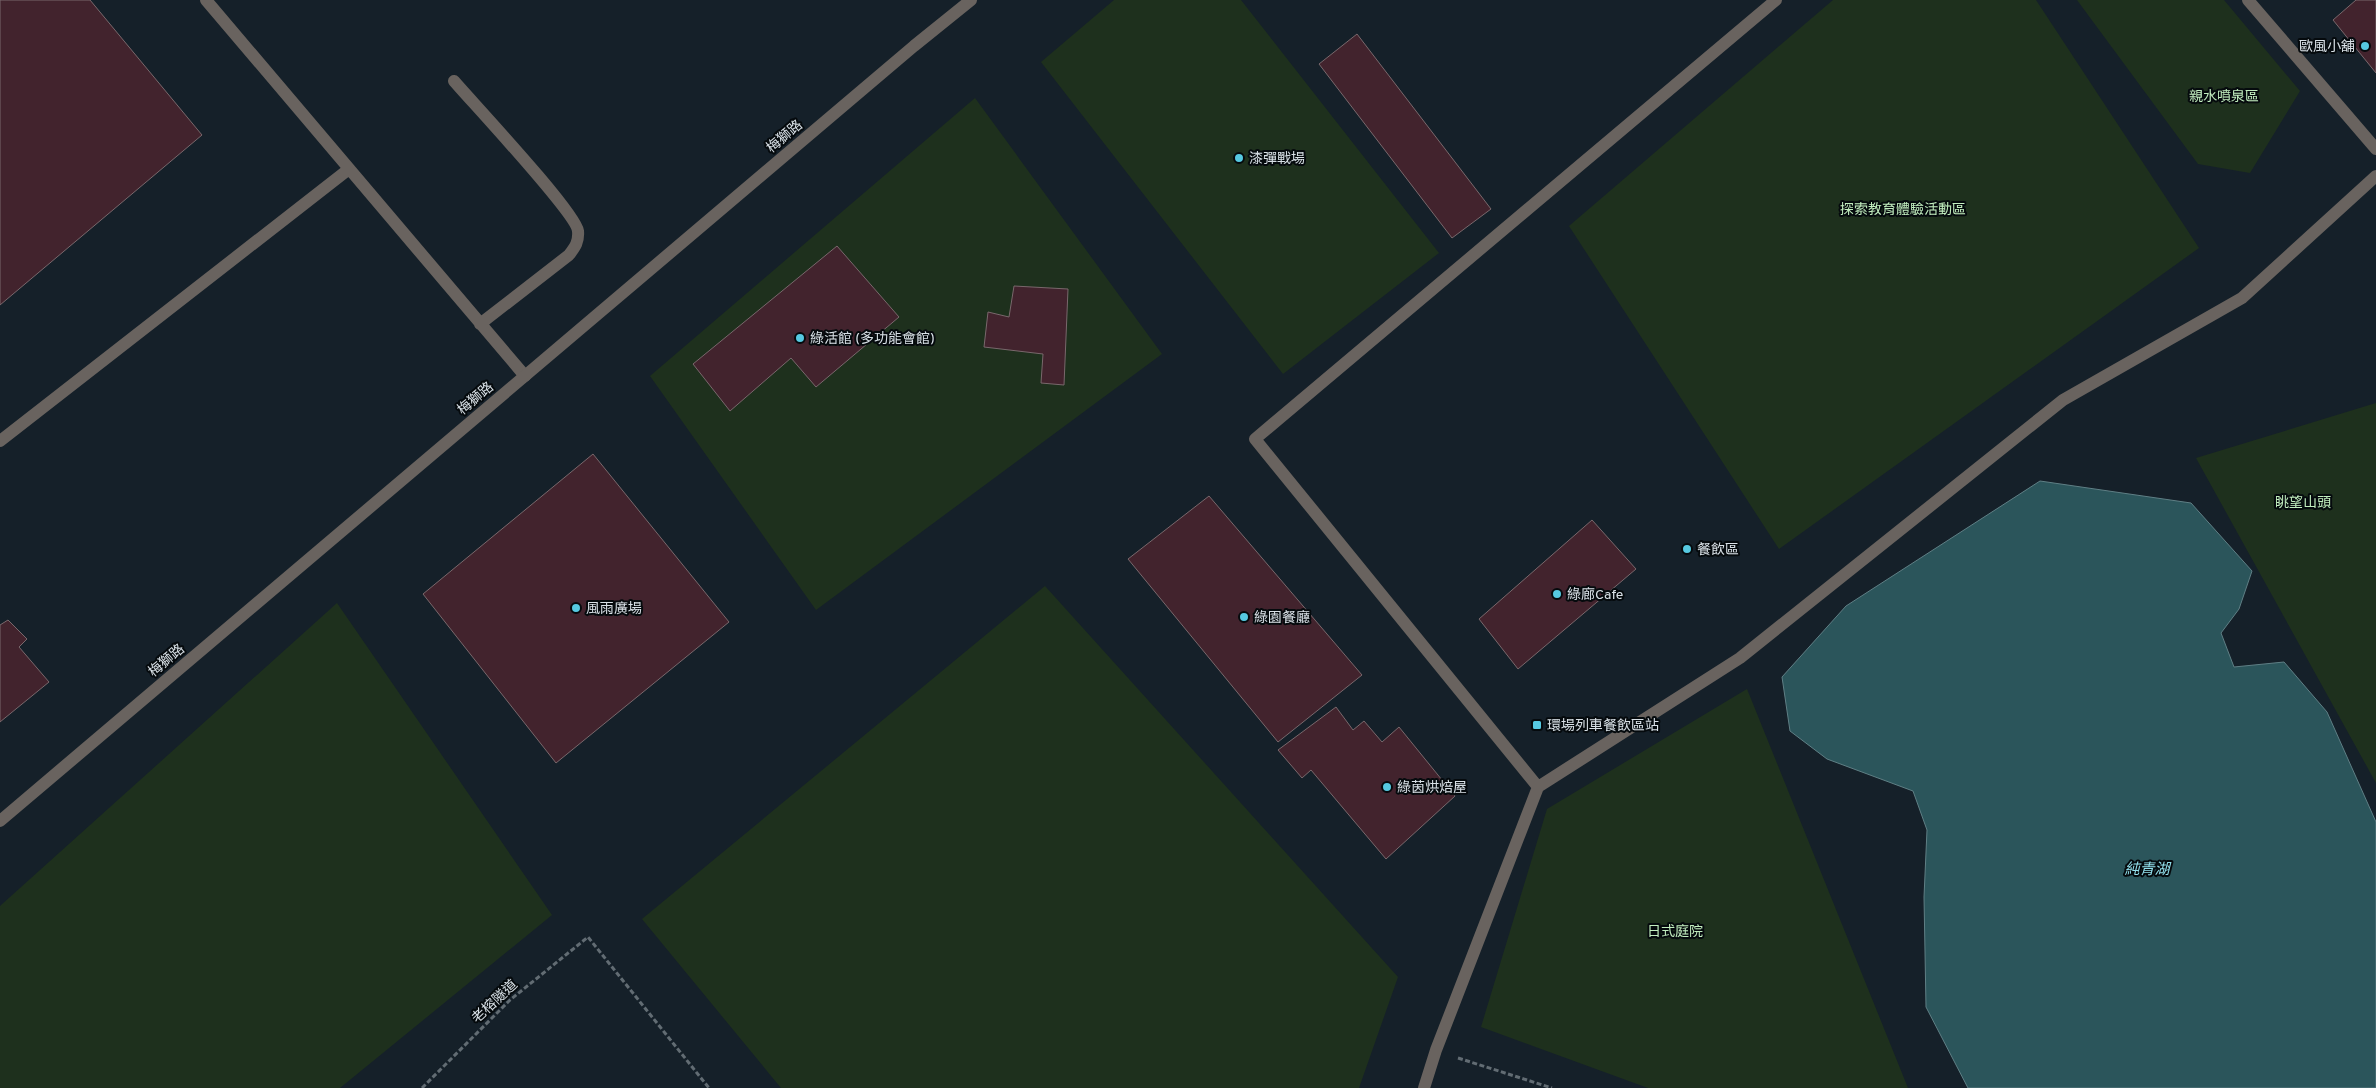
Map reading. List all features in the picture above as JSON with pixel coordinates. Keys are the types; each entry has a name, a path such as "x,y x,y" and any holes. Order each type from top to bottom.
{"street":[{"path":"206,0 525,376"},
{"name":"梅獅路","path":"0,820 971,0"},
{"path":"1538,787 1255,439 1776,0"},
{"path":"2248,0 2376,148"},
{"path":"454,81 562,205 578,229 577,244 569,254 480,324"},
{"path":"0,441 349,169"},
{"path":"1424,1088 1436,1050 1538,787 1740,658 2063,400 2242,298 2376,176"}],"path":[{"name":"老榕隧道","path":"422,1088 510,1000 588,937 709,1088"},
{"path":"1436,1050 1552,1088"}],"green space":[{"name":"漆彈戰場","path":"1114,0 1241,0 1439,253 1283,374 1041,62"},
{"name":"探索教育體驗活動區","path":"1833,0 2036,0 2199,248 1779,549 1569,226"},
{"name":"親水噴泉區","path":"2077,0 2224,0 2300,91 2250,173 2198,164"},
{"path":"975,98 1162,354 816,610 650,376"},
{"name":"眺望山頭","path":"2376,403 2376,783 2196,458"},
{"path":"1045,586 1398,977 1359,1088 781,1088 642,919"},
{"path":"337,603 552,915 340,1088 0,1088 0,906"},
{"name":"日式庭院","path":"1747,689 1908,1088 1648,1088 1481,1027 1547,809"}],"water":[{"name":"純青湖","path":"2040,481 2191,503 2252,571 2239,609 2221,633 2234,667 2284,662 2327,712 2376,822 2376,1088 1968,1088 1926,1007 1924,897 1927,830 1913,791 1827,759 1790,731 1782,677 1846,606"}],"building":[{"path":"0,0 90,0 202,135 0,305"},
{"name":"歐風小舖","path":"2356,0 2376,0 2376,73 2333,20"},
{"path":"1357,34 1491,209 1452,238 1319,64"},
{"name":"綠活館 (多功能會館)","path":"837,246 899,317 816,387 791,358 730,411 693,364"},
{"path":"1014,286 1068,289 1064,385 1041,383 1043,354 984,347 988,312 1009,317"},
{"name":"風雨廣場","path":"593,454 729,622 556,763 423,594"},
{"name":"綠園餐廳","path":"1209,496 1362,675 1278,742 1128,559"},
{"name":"綠廊Cafe","path":"1592,520 1636,569 1518,669 1479,619"},
{"path":"8,620 27,639 19,647 49,682 0,722 0,625"},
{"name":"綠茵烘焙屋","path":"1336,707 1353,730 1364,721 1382,742 1399,727 1455,796 1386,859 1311,770 1302,778 1278,750"}],"place":[{"name":"歐風小舖","path":"2365,46"},
{"name":"漆彈戰場","path":"1239,158"},
{"name":"綠活館 (多功能會館)","path":"800,338"},
{"name":"餐飲區","path":"1687,549"},
{"name":"綠廊Cafe","path":"1557,594"},
{"name":"風雨廣場","path":"576,608"},
{"name":"綠園餐廳","path":"1244,617"},
{"name":"環場列車餐飲區站","path":"1537,725"},
{"name":"綠茵烘焙屋","path":"1387,787"}]}
